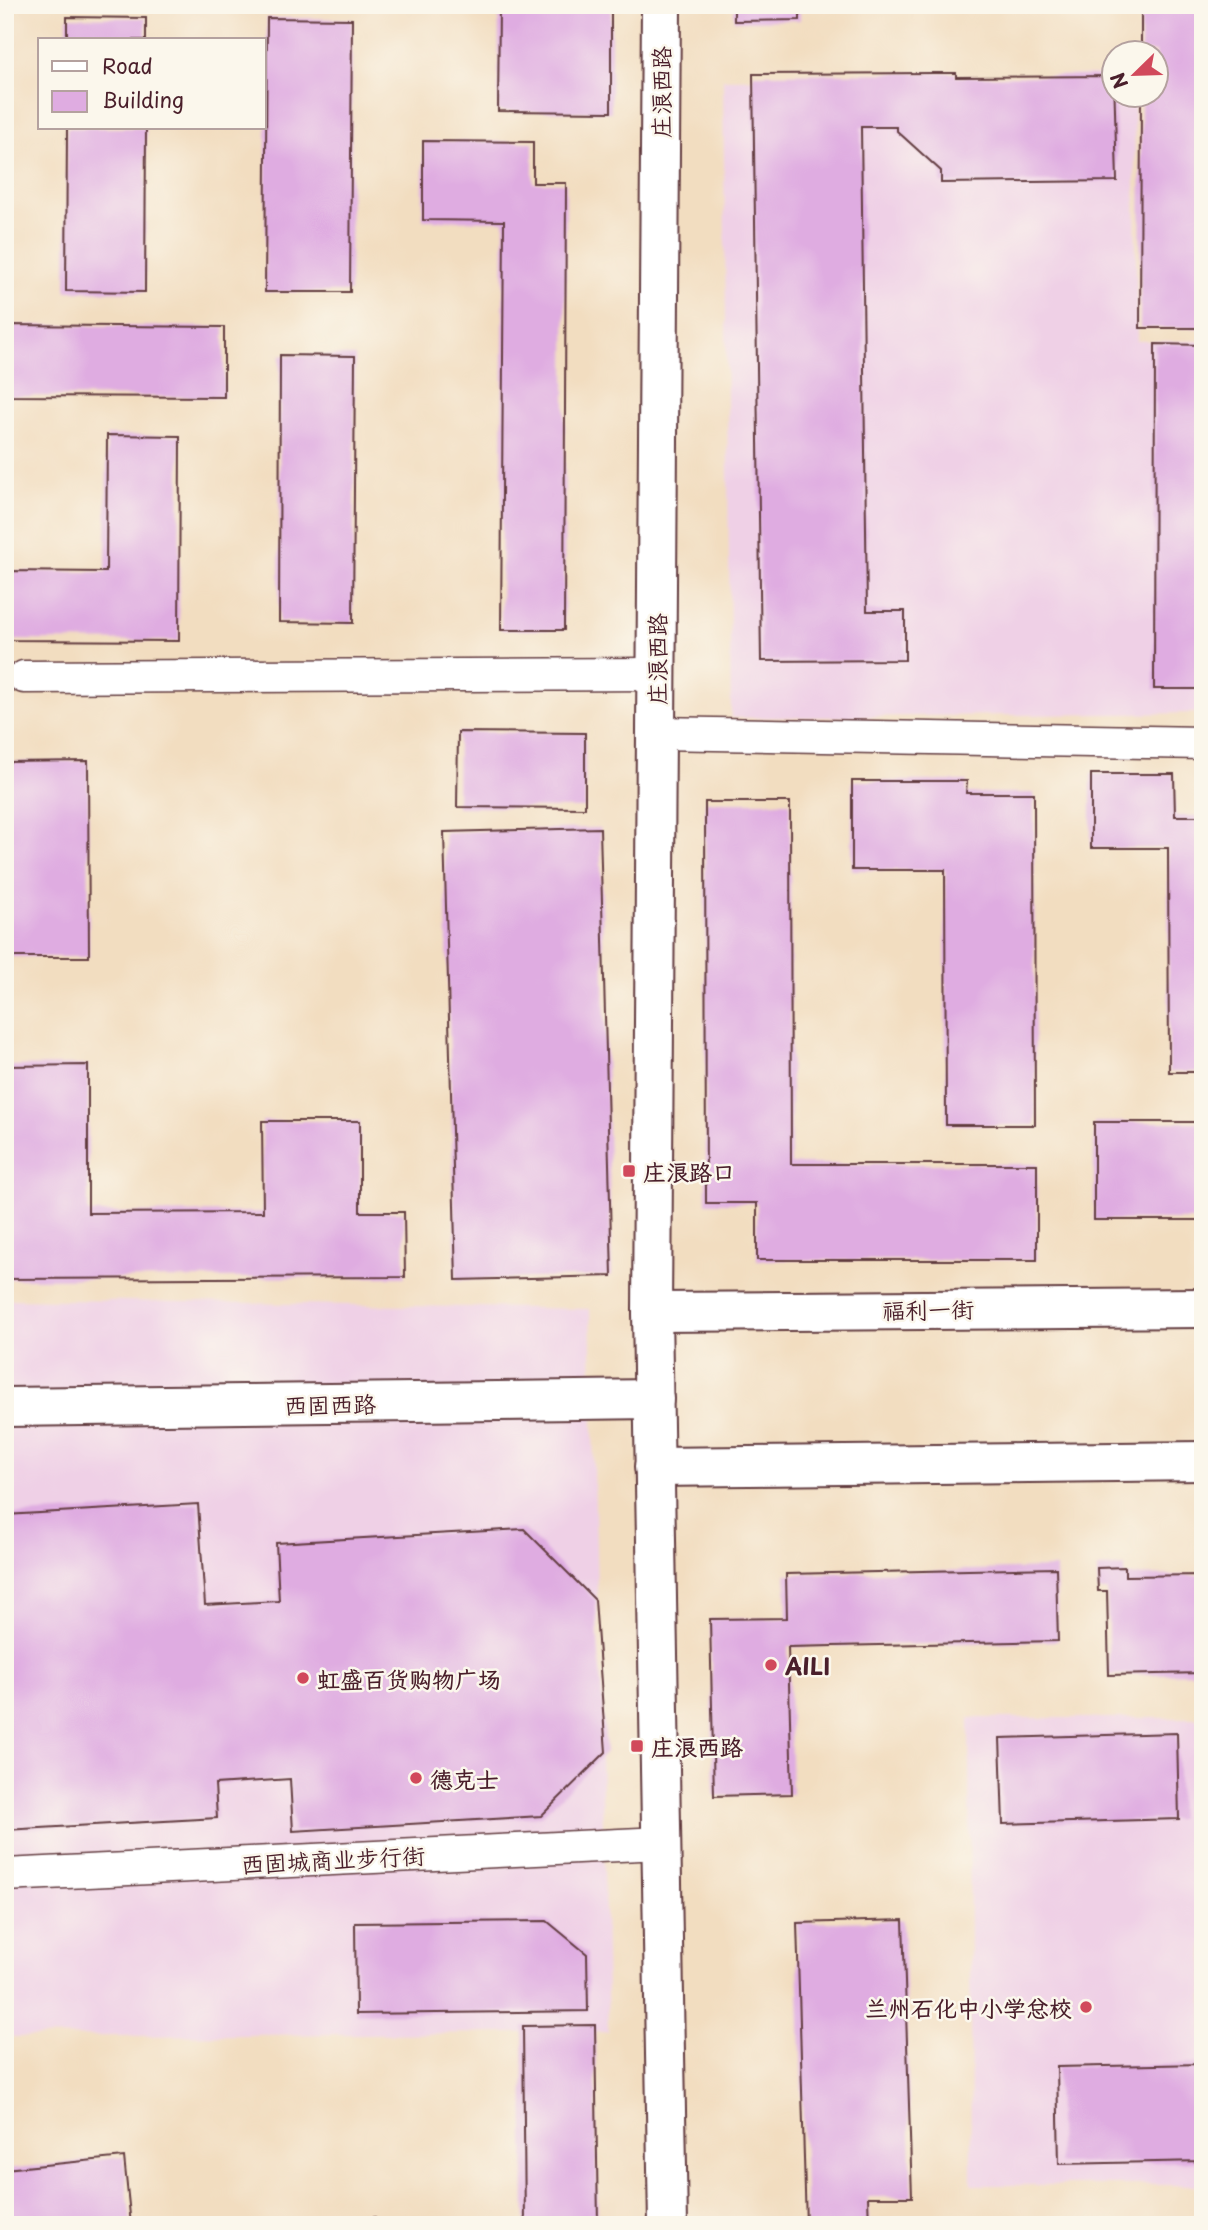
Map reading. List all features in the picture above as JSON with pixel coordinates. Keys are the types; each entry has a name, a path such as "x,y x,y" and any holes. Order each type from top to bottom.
{"street":[{"name":"庄浪西路","path":"654,1467 652,1312 661,5"},
{"path":"24,677 656,674"},
{"path":"656,733 1203,743"},
{"name":"福利一街","path":"652,1312 1203,1308"},
{"name":"西固西路","path":"5,1407 654,1399"},
{"path":"668,2225 654,1467 1203,1461"},
{"name":"西固城商业步行街","path":"5,1875 661,1843"}],"shaded area":[{"path":"1100,75 1100,108 1134,108 1137,341 1203,341 1203,713 731,718 723,79"},
{"path":"5,1299 590,1309 608,2032 5,2037"},
{"name":"兰州石化中小学总校","path":"969,1718 1203,1718 1203,2185 971,2185"}],"building":[{"path":"499,5 611,5 611,112 498,111"},
{"path":"734,5 800,5 800,20 734,21"},
{"path":"1141,5 1203,5 1203,328 1140,328 1141,108 1170,108 1170,38 1141,38"},
{"path":"67,17 146,18 146,38 67,38"},
{"path":"267,18 352,19 350,292 265,292"},
{"path":"956,73 956,77 1100,76 1100,108 1115,108 1117,181 941,183 941,171 897,131 897,127 861,127 867,611 905,611 905,660 761,661 753,74"},
{"path":"67,130 146,130 145,292 66,291"},
{"path":"423,141 533,142 533,183 566,183 564,630 501,630 504,221 423,220"},
{"path":"6,325 224,327 224,397 5,396"},
{"path":"1155,344 1203,345 1203,689 1154,689"},
{"path":"280,355 355,356 353,623 279,622"},
{"path":"107,435 180,436 179,641 5,640 5,571 106,572"},
{"path":"458,732 585,733 585,808 457,807"},
{"path":"88,761 89,957 5,957 5,762"},
{"path":"1091,774 1174,774 1175,816 1203,816 1203,1072 1169,1072 1168,848 1091,848"},
{"path":"852,781 967,781 966,793 1034,793 1035,1125 946,1125 945,870 852,870"},
{"path":"705,802 790,802 791,1164 1037,1164 1037,1260 757,1260 757,1203 706,1203"},
{"path":"600,828 612,1276 456,1280 444,832"},
{"path":"88,1065 88,1213 263,1212 262,1121 360,1121 360,1212 404,1212 405,1277 5,1279 5,1066"},
{"path":"1094,1122 1203,1122 1203,1220 1094,1220"},
{"name":"虹盛百货购物广场","path":"198,1504 205,1605 279,1601 276,1543 524,1529 595,1600 606,1752 541,1816 293,1831 290,1779 215,1784 217,1818 5,1830 5,1515"},
{"path":"1125,1567 1125,1576 1203,1575 1203,1673 1109,1675 1107,1591 1098,1591 1097,1568"},
{"path":"1056,1568 1058,1641 788,1647 792,1794 714,1796 710,1619 787,1618 786,1574"},
{"path":"1177,1733 1179,1819 1003,1824 1000,1738"},
{"path":"903,1920 912,2197 868,2197 869,2225 806,2225 797,1923"},
{"path":"547,1921 587,1954 588,2011 356,2014 355,1923"},
{"path":"595,2025 598,2225 525,2225 523,2026"},
{"path":"1203,2064 1203,2161 1059,2164 1057,2067"},
{"path":"124,2157 131,2225 5,2225 5,2169"},
{"path":"375,2217 375,2225 318,2225 318,2223"}],"place":[{"name":"庄浪路口","path":"629,1171"},
{"name":"AILI","path":"771,1665"},
{"name":"虹盛百货购物广场","path":"303,1678"},
{"name":"庄浪西路","path":"637,1746"},
{"name":"德克士","path":"416,1778"},
{"name":"兰州石化中小学总校","path":"1086,2007"}]}
